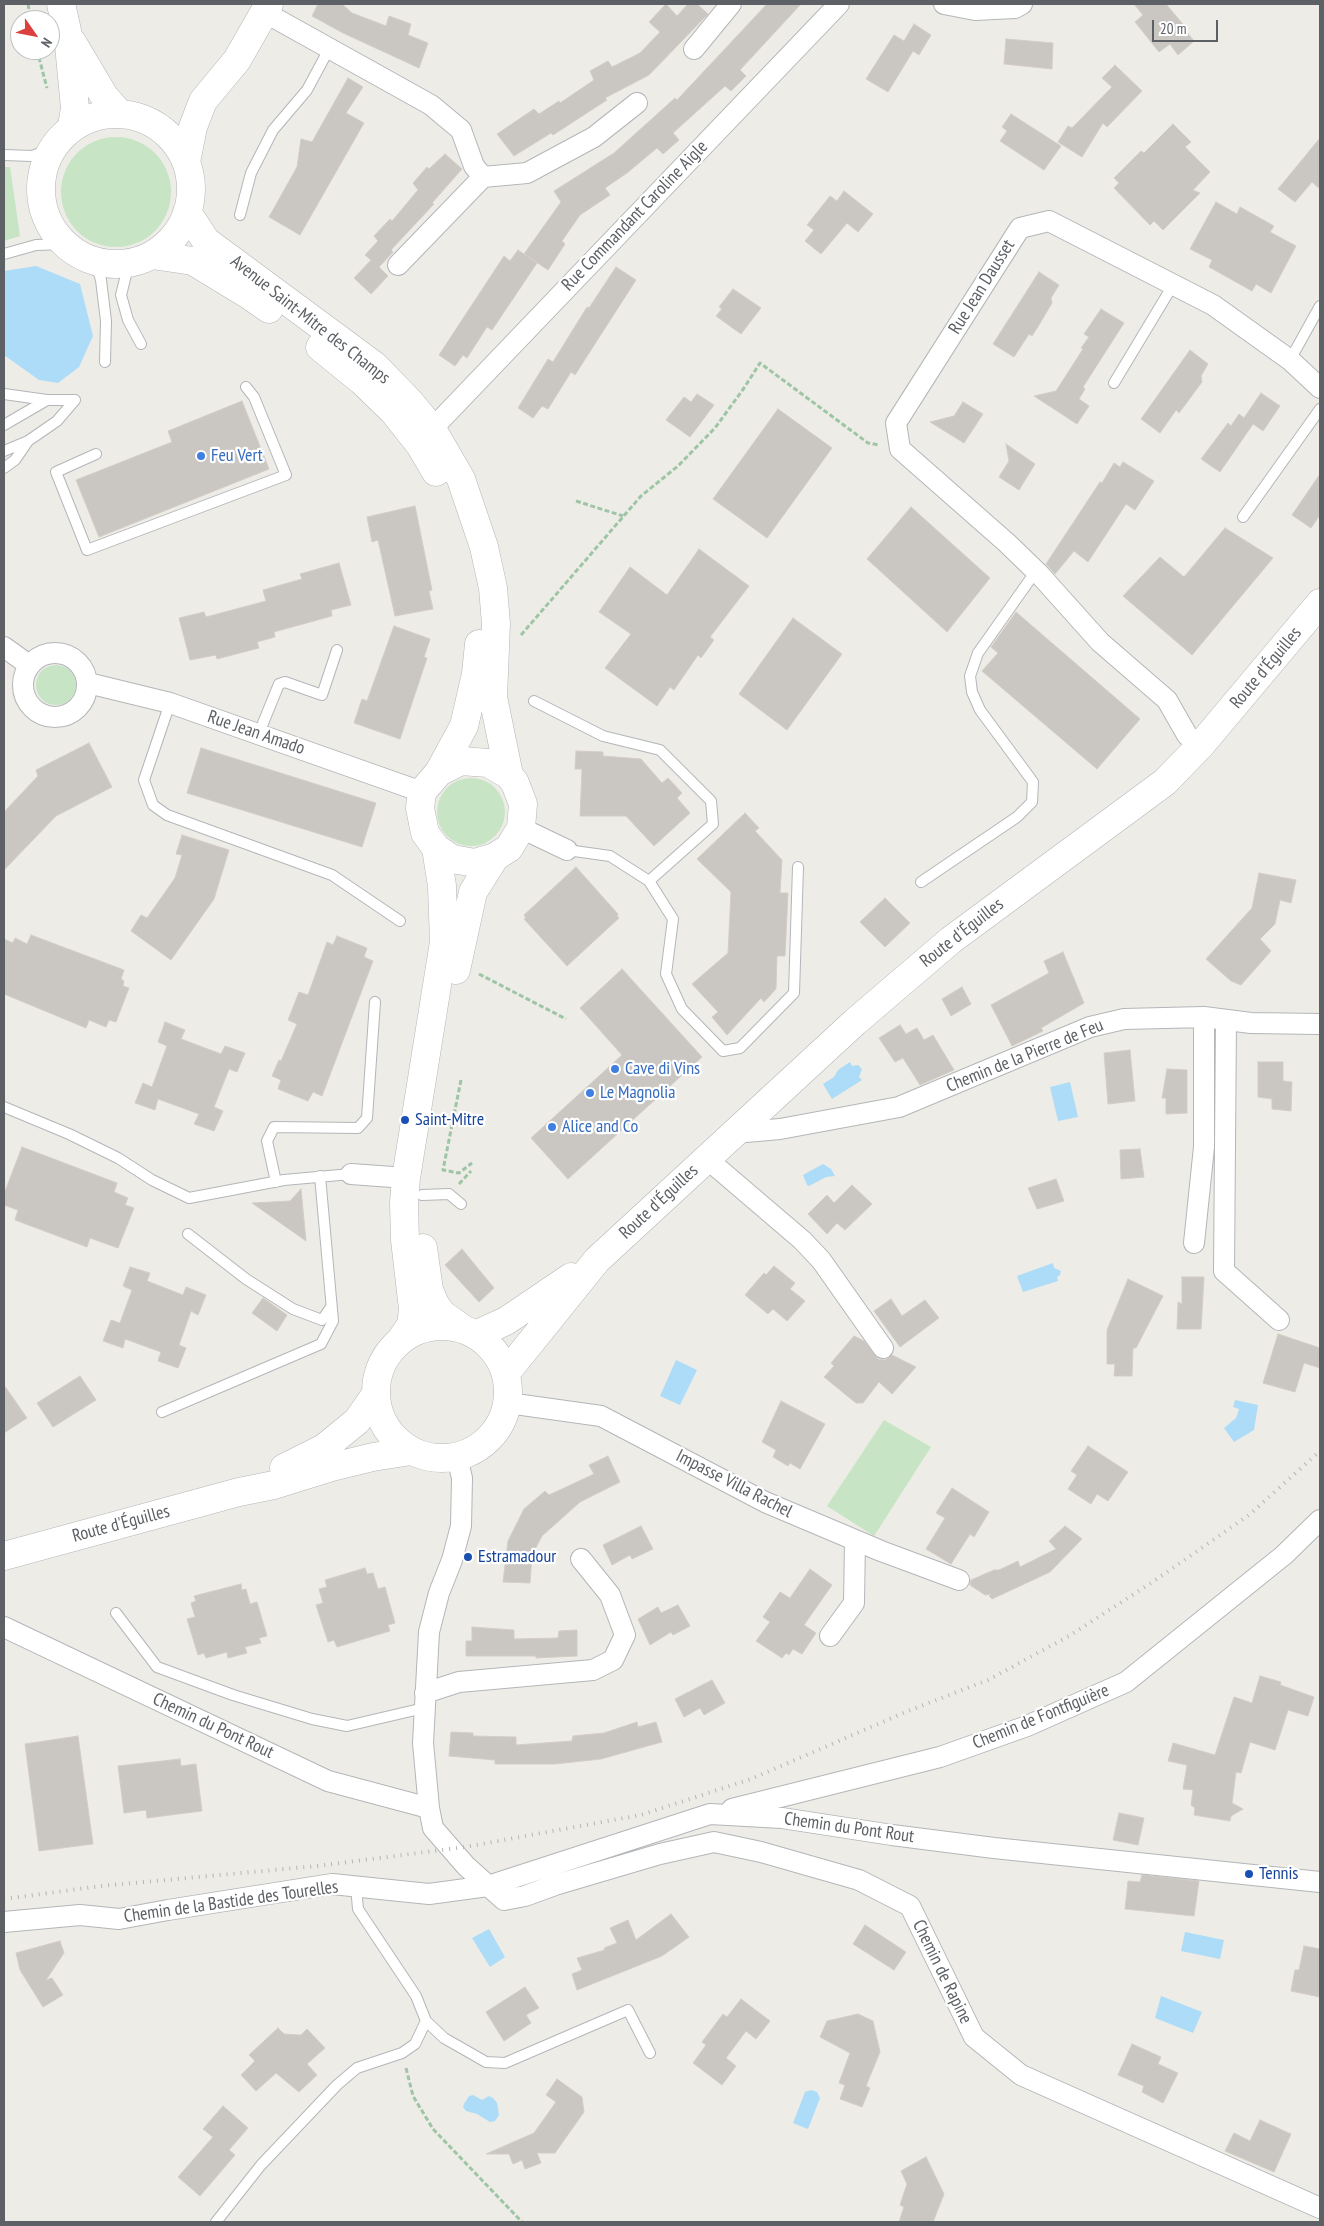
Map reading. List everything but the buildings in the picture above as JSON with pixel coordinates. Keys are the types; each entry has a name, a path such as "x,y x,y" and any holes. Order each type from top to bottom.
{"street":[{"path":"62,4 68,35 75,108 72,127"},
{"path":"694,49 731,4"},
{"name":"Rue Commandant Caroline Aigle","path":"432,429 839,4"},
{"path":"944,4 975,10 1014,8 1022,4"},
{"path":"186,162 193,127 203,101 237,60 266,8 329,49 431,105 461,130 474,166 483,177"},
{"path":"68,35 104,96 119,113"},
{"path":"147,120 167,116 203,101"},
{"path":"398,265 483,177 527,173 594,137 637,103"},
{"path":"119,113 147,120 164,130 177,144 186,162 190,178 191,195 187,212 176,234 141,259 112,264 95,261 78,254 64,244 51,228 43,209 40,188 43,168 52,150 72,127 94,116 119,113"},
{"name":"Avenue Saint-Mitre des Champs","path":"187,212 206,241 375,366 409,401 432,429 461,479 484,547 493,588 496,624 493,697 509,775"},
{"name":"Rue Jean Dausset","path":"900,449 896,423 1020,228 1049,221 1213,305 1290,360 1320,388"},
{"name":"Avenue Saint-Mitre des Champs","path":"141,259 193,261 250,295 317,344 362,381 394,412 420,445 446,488 461,520 471,558 477,603 479,639 476,674 464,726 431,782"},
{"path":"900,449 1007,543 1036,571 1100,642 1167,700 1187,735 1200,746"},
{"name":"Route d'Éguilles","path":"506,1373 597,1260 890,991 951,940 1158,787 1200,746 1320,603"},
{"path":"4,647 29,665"},
{"path":"51,653 69,656 82,668 88,683 80,706 72,712 50,717 32,707 26,698 24,678 29,665 42,656 51,653"},
{"name":"Rue Jean Amado","path":"88,683 170,703 259,733 431,782"},
{"path":"461,761 488,763 509,775 515,783 523,804 521,828 509,848 495,857 475,863 452,859 436,848 425,833 420,808 431,782 461,761"},
{"path":"521,828 567,850"},
{"path":"436,848 442,886 444,942 414,1187 429,1290 442,1314 494,1351 506,1373 508,1388 508,1403 502,1422 490,1438 475,1450 456,1457 441,1459 425,1457 411,1451 396,1441 385,1427 378,1411 376,1394 378,1374 386,1356 411,1325 413,1309 404,1240 404,1203 414,1187 431,1121 457,962 473,892 495,857"},
{"path":"1194,1243 1204,1147 1204,1017"},
{"name":"Chemin de la Pierre de Feu","path":"734,1134 780,1129 899,1107 1090,1027 1124,1019 1204,1017 1251,1023 1320,1024"},
{"path":"1226,1020 1224,1271 1279,1320"},
{"path":"706,1158 771,1211 821,1260 883,1348"},
{"path":"351,1174 414,1187"},
{"name":"Route d'Éguilles","path":"469,1332 506,1321 597,1260"},
{"path":"400,1341 415,1332 432,1327 450,1326 469,1332"},
{"name":"Route d'Éguilles","path":"239,1492 324,1448 357,1421 376,1394"},
{"name":"Impasse Villa Rachel","path":"508,1403 601,1416 765,1502 958,1580"},
{"name":"Route d'Éguilles","path":"4,1556 239,1492 274,1485 373,1456 411,1451"},
{"path":"456,1457 462,1478 461,1526 452,1560 439,1593 429,1632 423,1743 428,1808 433,1828 466,1866 488,1886"},
{"name":"Chemin de Fontfiguière","path":"710,1814 940,1757 1027,1726 1126,1682 1284,1555 1320,1520"},
{"path":"830,1636 854,1603 856,1540"},
{"path":"425,1700 459,1682 593,1670 613,1660 625,1635 610,1595 581,1559"},
{"name":"Chemin du Pont Rout","path":"4,1626 328,1781 428,1808"},
{"name":"Chemin du Pont Rout","path":"488,1886 710,1814 782,1818 994,1848 1320,1882"},
{"name":"Chemin de Rapine","path":"488,1886 504,1900 525,1896 555,1885 660,1854 714,1842 761,1852 859,1880 910,1906 974,2037 1021,2075 1320,2208"},
{"name":"Chemin de la Bastide des Tourelles","path":"4,1922 80,1915 119,1919 332,1884 429,1894 488,1886"}],"lane":[{"path":"240,215 250,173 273,130 308,90 329,49"},
{"path":"4,155 32,156 52,150"},
{"path":"4,254 36,245 64,244"},
{"path":"141,259 121,295 128,320 141,344"},
{"path":"95,261 101,280 106,321 105,362"},
{"path":"1114,383 1173,285"},
{"path":"1290,360 1320,306"},
{"path":"96,454 56,472 88,550 286,475 254,397 246,387"},
{"path":"4,394 47,400 74,400 57,421 28,441 4,451"},
{"path":"4,425 47,400"},
{"path":"1243,516 1320,409"},
{"path":"4,468 15,460 28,441"},
{"path":"921,882 1017,818 1032,802 1033,782 980,710 972,692 970,676 978,653 1036,571"},
{"path":"259,733 279,684 285,682 322,696 337,650"},
{"path":"534,701 603,736 660,750 711,802 713,824 649,881"},
{"path":"170,703 144,780 153,804 166,815 332,875 400,921"},
{"path":"567,850 610,856 649,881 673,919 666,974 682,1009 724,1051 740,1048 794,993 798,867"},
{"path":"276,1182 267,1141 274,1127 358,1128 367,1118 375,1002"},
{"path":"4,1107 69,1134 118,1158 152,1180 189,1198 276,1182 351,1174"},
{"path":"162,1412 321,1344 332,1321 320,1176"},
{"path":"414,1187 449,1194 460,1204"},
{"path":"188,1234 246,1279 293,1309 322,1320 331,1307"},
{"path":"116,1612 157,1667 233,1695 312,1719 347,1726 425,1700"},
{"path":"356,1886 358,1909 416,1996 426,2021 444,2038 486,2062 505,2062 628,2010 650,2053"},
{"path":"216,2222 262,2165 337,2084 357,2068 402,2053 415,2044 426,2021"}],"path":[{"path":"39,60 48,90"},
{"path":"495,662 541,614 641,496 678,466 715,428 760,363 868,443 900,449"},
{"path":"576,501 623,516"},
{"path":"457,962 566,1019"},
{"path":"460,1080 443,1170 458,1173 472,1164"},
{"path":"463,1179 471,1171"},
{"path":"402,2053 413,2096 433,2129 522,2222"}],"green space":[{"path":"116,137 127,138 137,142 155,153 166,171 170,181 170,203 166,213 155,231 137,242 127,246 116,247 105,246 95,242 77,231 66,213 62,203 61,192 62,181 66,171 77,153 95,142 105,138"},
{"path":"4,167 10,167 20,236 4,241"},
{"path":"60,665 67,668 73,674 76,685 75,693 67,702 60,705 52,705 45,702 37,693 36,681 39,674 48,666"},
{"path":"471,778 484,781 495,788 502,799 505,812 502,825 495,836 484,843 471,846 458,843 447,836 440,825 437,812 440,799 447,788 458,781"},
{"path":"884,1420 931,1447 874,1536 827,1506"}],"water":[{"path":"36,266 80,284 93,336 79,367 58,383 39,380 4,355 4,271"},
{"path":"850,1062 852,1066 858,1065 862,1069 859,1077 862,1080 832,1099 823,1084 834,1077 838,1070"},
{"path":"1070,1082 1078,1117 1058,1121 1050,1087"},
{"path":"823,1164 831,1169 835,1176 826,1177 809,1186 807,1185 803,1175"},
{"path":"1053,1263 1054,1268 1061,1271 1057,1277 1058,1281 1023,1292 1017,1276"},
{"path":"676,1360 697,1370 680,1405 660,1396"},
{"path":"1235,1400 1258,1405 1254,1430 1234,1442 1224,1428 1236,1418 1239,1409 1233,1407"},
{"path":"489,1929 505,1957 490,1967 472,1938"},
{"path":"1185,1932 1224,1940 1220,1959 1181,1951"},
{"path":"1161,1996 1202,2012 1193,2033 1155,2018"},
{"path":"811,2090 817,2092 820,2098 808,2129 793,2123 805,2092"},
{"path":"473,2095 482,2100 489,2096 493,2098 497,2103 499,2115 495,2121 490,2122 477,2114 466,2111 463,2107 464,2104 469,2096"}],"railway":[{"path":"4,1899 101,1886 317,1866 465,1847 641,1815 751,1779 908,1711 988,1680 1069,1636 1154,1581 1249,1515 1320,1451"}],"place":[{"name":"Feu Vert","path":"201,456"},
{"name":"Cave di Vins","path":"615,1069"},
{"name":"Le Magnolia","path":"590,1093"},
{"name":"Saint-Mitre","path":"405,1120"},
{"name":"Alice and Co","path":"552,1127"},
{"name":"Estramadour","path":"468,1557"},
{"name":"Tennis","path":"1249,1874"}]}
